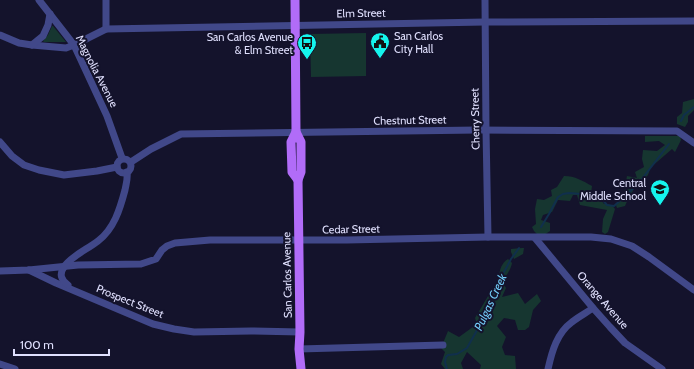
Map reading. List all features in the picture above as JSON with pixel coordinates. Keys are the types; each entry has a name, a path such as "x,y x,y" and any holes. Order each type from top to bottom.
{"main road":[{"name":"San Carlos Avenue","path":"295,0 296,132 301,142 301,172 298,180 301,369"}],"street":[{"name":"Magnolia Avenue","path":"39,0 74,45 107,116 122,158"},
{"path":"106,0 106,29"},
{"name":"Cherry Street","path":"485,0 488,237"},
{"path":"32,45 43,36 48,25 50,14"},
{"name":"Elm Street","path":"0,35 19,43 66,48 106,29 485,22 694,21"},
{"name":"Chestnut Street","path":"131,162 151,149 182,134 486,130 677,131 694,142"},
{"path":"0,142 12,156 24,166 39,170 64,175 117,168"},
{"path":"122,158 131,162 132,167 127,172 122,173 117,168 119,160 122,158"},
{"path":"78,292 62,280 62,271 73,258 99,241 110,229 120,206 128,178 127,172"},
{"name":"Cedar Street","path":"0,271 29,270 78,265 141,264 156,259 162,250 175,243 210,240 602,237 622,242 641,251 694,290"},
{"name":"Orange Avenue","path":"536,238 593,308 625,343 662,369"},
{"name":"Prospect Street","path":"29,270 153,324 174,329 194,332 300,332"},
{"path":"548,369 551,354 561,333 571,322 593,308"},
{"path":"300,349 442,345"},
{"path":"0,364 15,369"}],"green space":[{"path":"52,26 66,42 43,41 48,35"},
{"path":"366,33 366,76 311,77 310,34"},
{"path":"694,99 694,110 688,116 688,122 685,127 677,124 677,117 682,113 683,102"},
{"path":"645,136 680,136 681,140 675,152 672,149 650,168 648,175 644,180 632,187 633,191 625,206 617,208 616,205 624,192 627,176 637,178 635,172 644,167 642,159 643,150 657,151 665,145 659,141 645,142"},
{"path":"564,176 575,178 592,186 591,193 595,194 597,199 615,209 608,232 605,234 602,232 603,219 607,210 580,205 577,195 573,195 570,201 558,200 552,212 543,215 541,220 550,223 550,231 544,235 537,234 534,231 532,227 536,224 535,209 537,199 544,200 552,196 551,190 557,187"},
{"path":"524,248 523,254 514,259 511,249"},
{"path":"508,259 512,263 503,283 506,288 502,297 518,293 525,304 537,294 541,301 533,310 529,327 525,330 518,330 515,320 504,318 497,326 506,337 502,347 505,355 515,356 516,369 480,369 481,365 467,352 461,363 463,369 445,369 441,364 445,352 441,348 448,331 459,337 477,324 475,318 494,286 500,283 500,270 505,261"}],"waterway":[{"name":"Pulgas Creek","path":"681,121 684,115 694,107"},
{"name":"Pulgas Creek","path":"541,227 558,197 563,194 581,194 602,199 607,205 614,206 638,184 669,144"},
{"name":"Pulgas Creek","path":"447,369 445,362 446,357 448,355 457,354 467,348 485,316 494,291 511,259 519,248"}],"place":[{"name":"San Carlos City Hall","path":"380,59"},
{"name":"San Carlos Avenue & Elm Street","path":"307,60"},
{"name":"Central Middle School","path":"660,206"}]}
